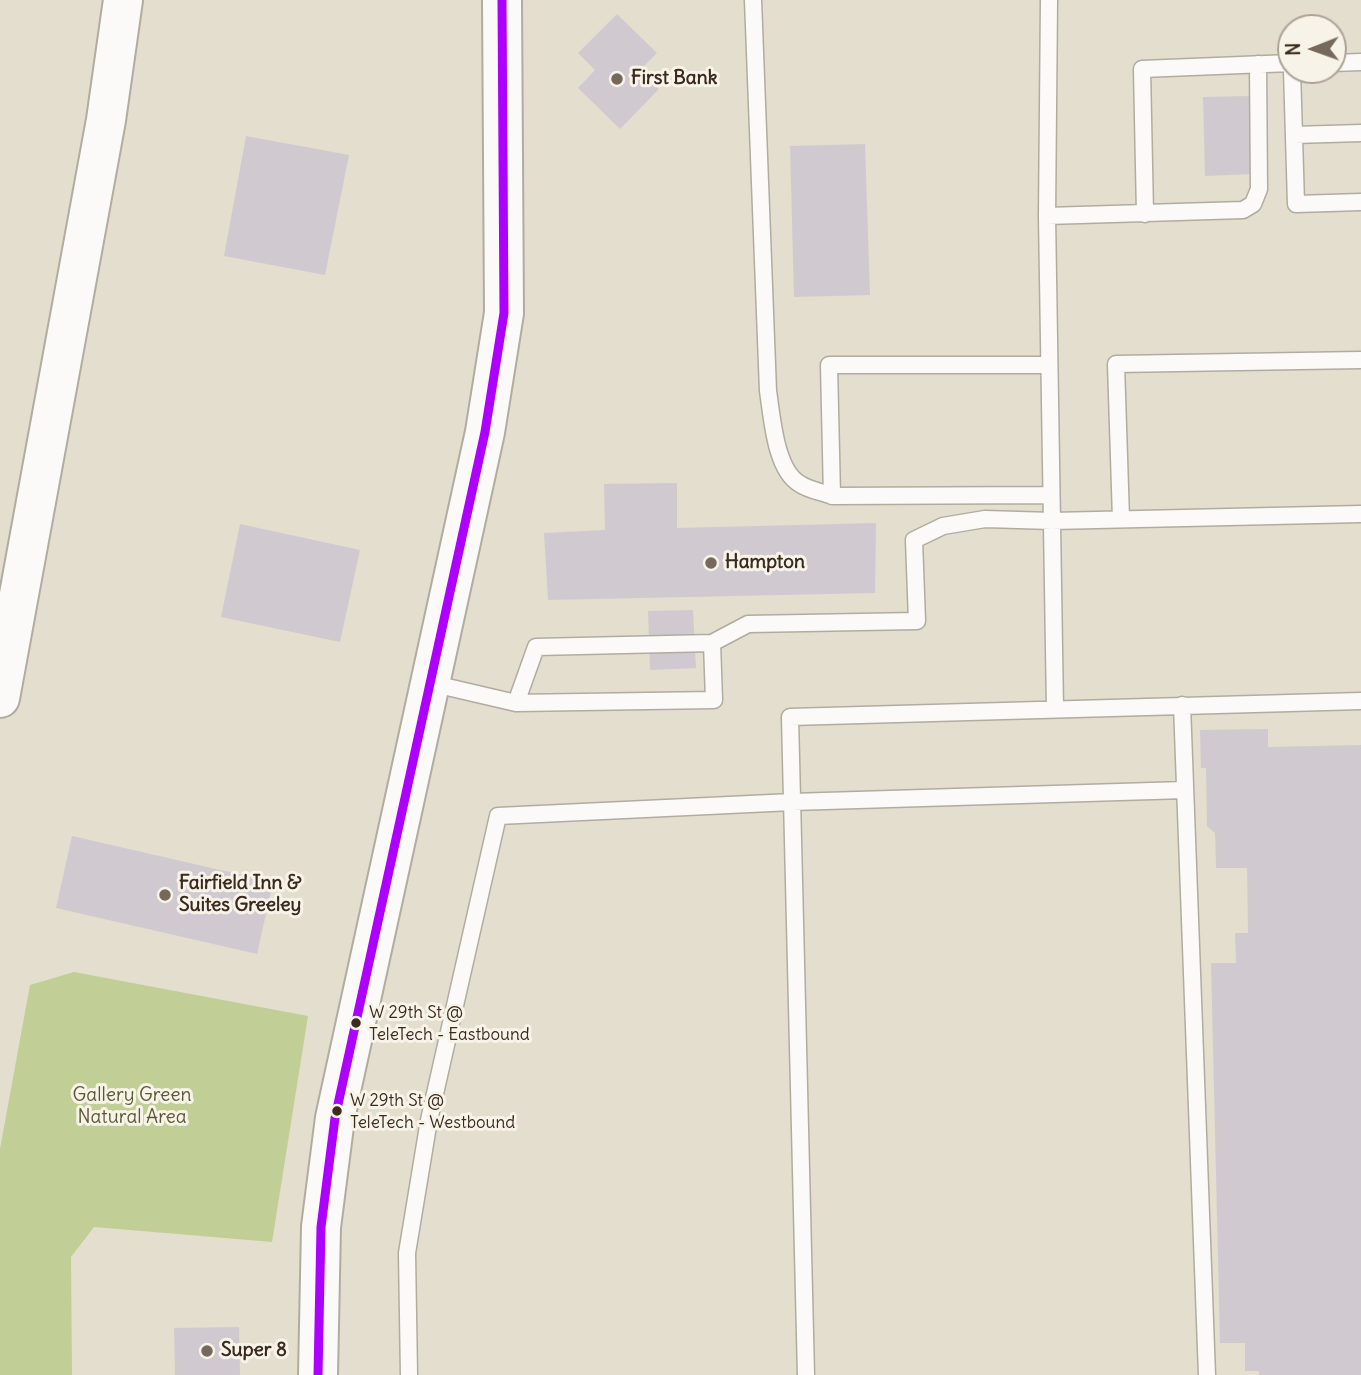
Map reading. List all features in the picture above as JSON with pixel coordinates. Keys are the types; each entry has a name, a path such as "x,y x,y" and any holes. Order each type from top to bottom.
{"main road":[{"path":"0,698 106,120 123,0"},
{"path":"318,1375 321,1227 335,1118 485,432 504,313 502,0"}],"lane":[{"path":"752,0 768,391 774,438 785,466 798,484 832,496 1051,495"},
{"path":"1049,0 1047,216 1055,709"},
{"path":"1145,214 1142,69 1277,63"},
{"path":"1047,216 1243,210 1253,204 1259,189 1258,64"},
{"path":"1292,84 1296,204 1361,202"},
{"path":"1294,135 1361,133"},
{"path":"1121,519 1116,364 1361,360"},
{"path":"832,496 829,365 1049,365"},
{"path":"516,703 536,647 712,643 748,624 917,621 914,540 943,526 985,519 1052,521 1361,514"},
{"path":"430,683 516,703 714,700 712,643"},
{"path":"806,1375 790,717 1361,701"},
{"path":"1182,705 1207,1375"},
{"path":"409,1375 407,1253 429,1120 498,816 792,802 1185,790"}],"green space":[{"name":"Gallery Green Natural Area","path":"74,972 308,1016 272,1242 94,1227 71,1257 72,1375 0,1375 0,1149 30,985"}],"building":[{"name":"First Bank","path":"617,14 657,53 640,70 659,89 620,129 578,88 595,70 578,53"},
{"path":"1250,96 1252,174 1205,176 1203,97"},
{"path":"246,136 349,155 325,275 224,256"},
{"path":"865,144 870,295 794,297 790,146"},
{"name":"Hampton","path":"677,483 677,528 876,523 875,593 548,600 544,533 605,530 604,484"},
{"path":"240,524 360,550 340,642 221,617"},
{"path":"693,610 696,668 650,670 648,611"},
{"path":"1268,729 1268,747 1361,745 1361,1375 1259,1375 1259,1371 1245,1371 1245,1343 1220,1343 1211,963 1236,963 1235,933 1248,933 1247,868 1216,868 1215,833 1207,826 1206,768 1201,768 1200,730"},
{"name":"Fairfield Inn & Suites Greeley","path":"72,836 273,882 257,954 56,908"},
{"name":"Super 8","path":"239,1327 240,1375 175,1375 174,1328"}],"transit line":[{"path":"318,1375 321,1227 335,1118 485,432 504,313 502,0"}],"place":[{"name":"First Bank","path":"617,79"},
{"name":"Hampton","path":"711,563"},
{"name":"Fairfield Inn & Suites Greeley","path":"165,895"},
{"name":"W 29th St @ TeleTech - Eastbound","path":"356,1023"},
{"name":"W 29th St @ TeleTech - Westbound","path":"337,1111"},
{"name":"Super 8","path":"207,1351"}]}
